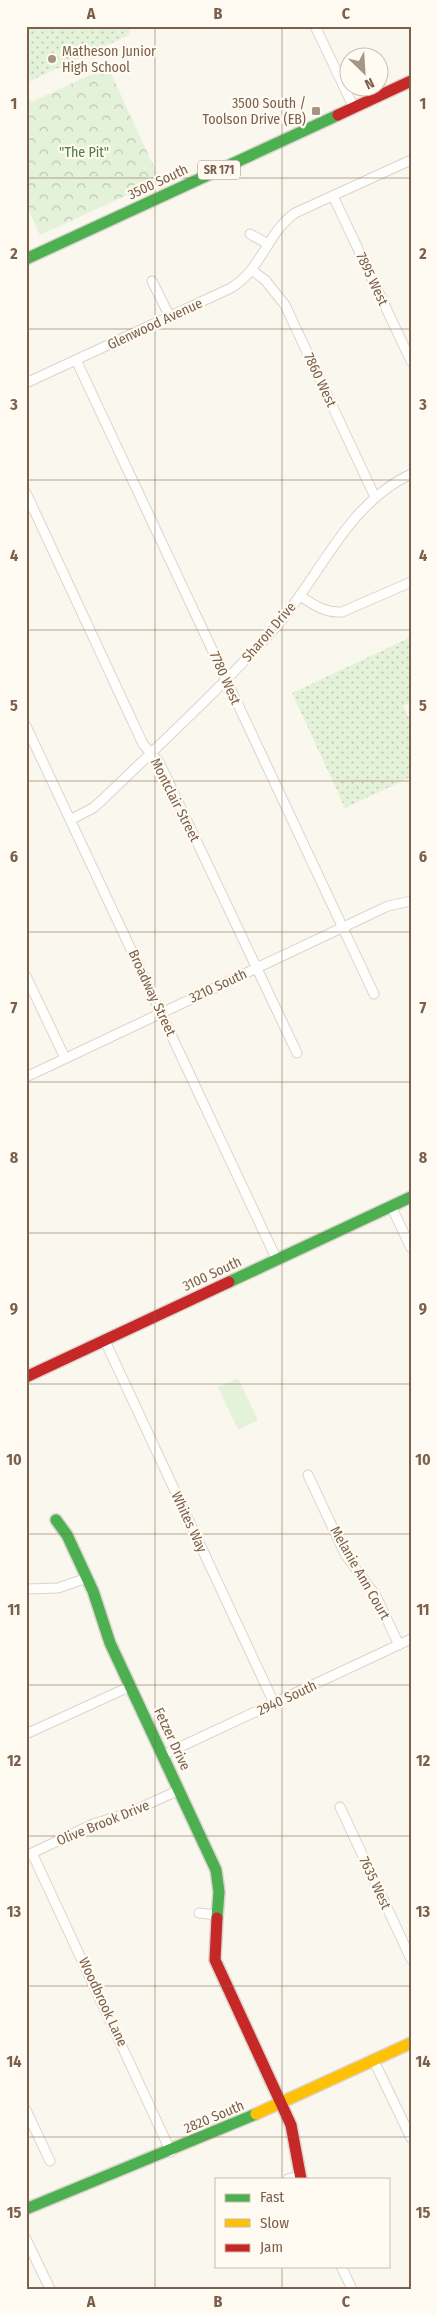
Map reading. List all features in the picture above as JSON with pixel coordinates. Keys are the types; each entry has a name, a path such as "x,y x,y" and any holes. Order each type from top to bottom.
{"street":[{"path":"315,26 354,108"},
{"name":"3500 South","path":"26,259 411,81"},
{"name":"Glenwood Avenue","path":"26,383 231,288 253,271 268,244 284,222 295,213 411,160"},
{"name":"7895 West","path":"333,196 411,361"},
{"path":"250,234 268,244"},
{"name":"7860 West","path":"253,271 265,280 285,305 375,497"},
{"path":"152,281 170,317"},
{"name":"7780 West","path":"76,360 374,994"},
{"name":"Sharon Drive","path":"70,820 93,808 226,679 275,628 300,596 346,528 375,497 411,474"},
{"name":"Montclair Street","path":"26,493 143,744 159,762 297,1054"},
{"path":"300,596 320,609 332,613 342,612 411,582"},
{"name":"Broadway Street","path":"26,726 277,1260"},
{"name":"3210 South","path":"26,1077 388,906 405,900 411,901"},
{"path":"26,976 65,1058"},
{"name":"3100 South","path":"26,1378 411,1197"},
{"path":"391,1206 411,1248"},
{"name":"Whites Way","path":"105,1341 274,1703"},
{"name":"Melanie Ann Court","path":"308,1475 345,1554 376,1596 399,1645"},
{"name":"Fetzer Drive","path":"56,1520 67,1535 87,1578 98,1603 108,1636 219,1880 217,1915 213,1933 215,1960 296,2140 296,2178"},
{"path":"26,1589 58,1588 87,1578"},
{"name":"2940 South","path":"163,1755 411,1639"},
{"path":"26,1734 131,1686"},
{"name":"Olive Brook Drive","path":"29,1855 93,1824 129,1813 179,1790"},
{"name":"7635 West","path":"340,1807 411,1958"},
{"name":"Woodbrook Lane","path":"29,1855 171,2152"},
{"path":"199,1913 217,1915"},
{"name":"2820 South","path":"26,2209 171,2152 280,2105 411,2043"},
{"path":"374,2061 411,2138"},
{"path":"26,2110 50,2161"},
{"path":"26,2239 50,2289"},
{"path":"343,2268 352,2289"}],"green space":[{"name":"Matheson Junior High School","path":"26,26 131,26 129,35 26,83"},
{"name":"\"The Pit\"","path":"108,67 160,180 40,235 26,206 26,93 31,102"},
{"path":"411,637 411,702 403,706 411,721 411,777 345,808 292,693"},
{"path":"238,1378 258,1420 238,1430 218,1387"}],"traffic: fast":[{"path":"26,259 338,115"},
{"path":"229,1282 411,1197"},
{"path":"56,1520 67,1535 93,1591 110,1643 216,1870 219,1892 217,1918"},
{"path":"26,2209 256,2114"}],"traffic: slow":[{"path":"256,2114 411,2043"}],"traffic: jam":[{"path":"338,115 411,81"},
{"path":"26,1377 229,1282"},
{"path":"217,1918 215,1960 291,2125 301,2178"}],"place":[{"name":"Matheson Junior High School","path":"52,59"},
{"name":"3500 South / Toolson Drive (EB)","path":"316,111"}]}
